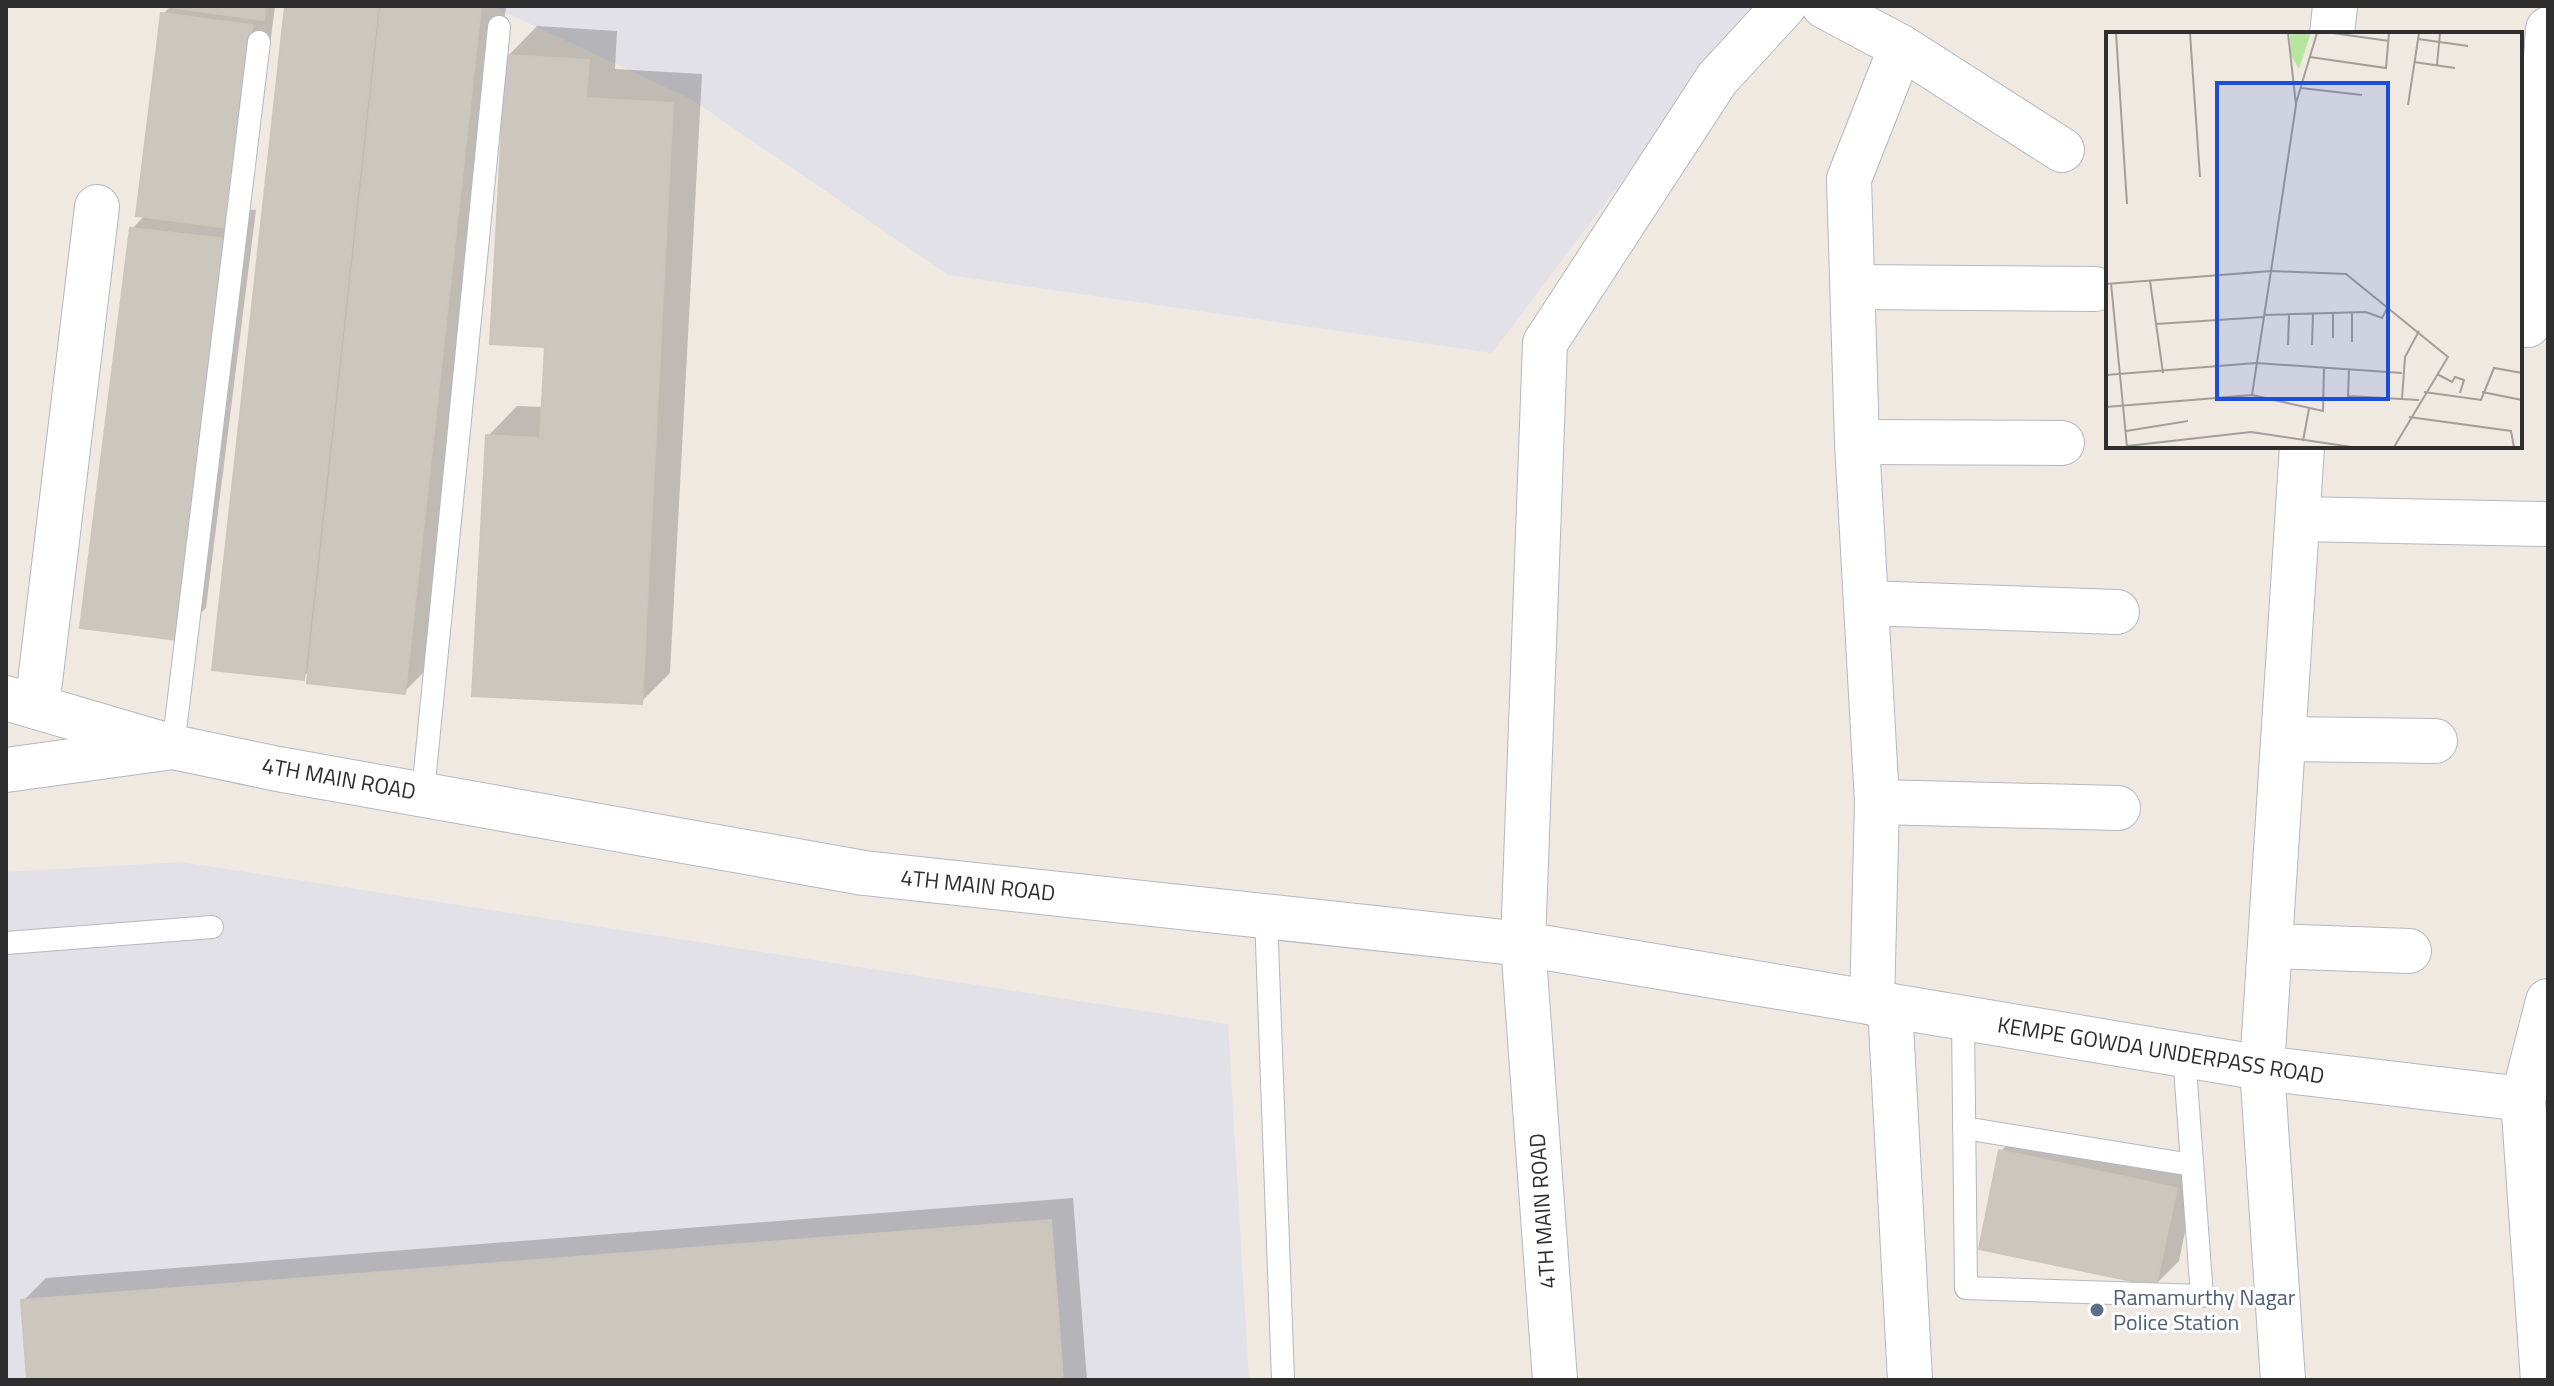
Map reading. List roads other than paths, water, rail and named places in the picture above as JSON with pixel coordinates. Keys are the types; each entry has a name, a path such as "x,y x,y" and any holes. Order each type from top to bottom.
{"street":[{"path":"1523,944 1545,343 1717,79 1784,6"},
{"path":"1824,6 1901,47 2062,150"},
{"path":"2332,32 2335,6"},
{"path":"2532,325 2548,29"},
{"path":"1901,47 1849,179 1857,442 1877,802 1881,1004 1910,1380"},
{"path":"97,207 22,703 173,747"},
{"path":"1853,287 2095,289"},
{"path":"1857,442 2062,443"},
{"path":"2283,1380 2262,1068 2302,448"},
{"path":"2298,519 2548,524"},
{"path":"1866,603 2117,612"},
{"path":"2285,739 2435,741"},
{"name":"4TH MAIN ROAD","path":"6,770 173,747 864,873 1523,944 1555,1380"},
{"path":"1877,802 2118,808"},
{"name":"KEMPE GOWDA UNDERPASS ROAD","path":"1523,944 2262,1068 2523,1099"},
{"path":"2270,946 2409,951"},
{"path":"2543,1380 2523,1099 2548,1001"}],"lane":[{"path":"423,792 499,27"},
{"path":"173,747 259,42"},
{"path":"1266,916 1283,1380"},
{"path":"6,943 212,927"},
{"path":"1963,1019 1966,1288 2202,1296 2184,1055"},
{"path":"1964,1128 2192,1165"}],"place":[{"name":"Ramamurthy Nagar Police Station","path":"2097,1310"}]}
